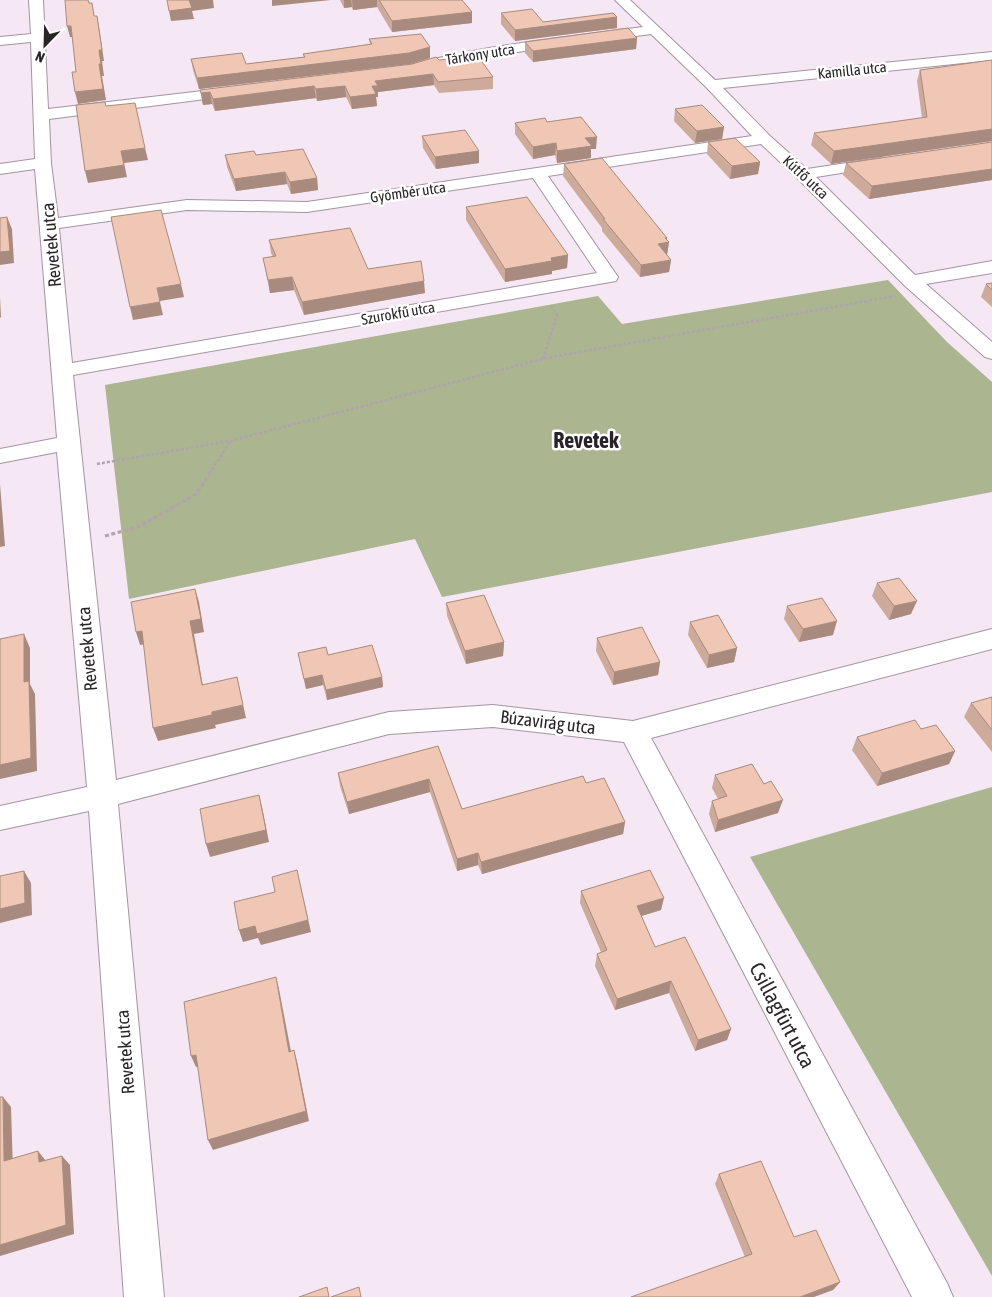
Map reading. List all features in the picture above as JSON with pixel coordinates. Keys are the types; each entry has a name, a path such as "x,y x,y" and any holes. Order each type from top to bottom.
{"street":[{"name":"Revetek utca","path":"36,0 43,163 63,371 70,469 111,879 144,1297"},
{"name":"Kútfő utca","path":"622,0 712,85 764,139 803,174 917,286 992,353"},
{"name":"Tárkony utca","path":"392,72 412,70 446,59 473,54 653,30"},
{"path":"0,41 37,37"},
{"name":"Kamilla utca","path":"712,85 992,56"},
{"path":"40,115 256,88"},
{"name":"Gyömbér utca","path":"50,224 187,205 307,207 764,139"},
{"path":"803,174 898,160"},
{"path":"0,169 43,163"},
{"name":"Szurokfű utca","path":"63,371 609,277 538,174"},
{"path":"917,286 992,267"},
{"path":"0,456 68,443"},
{"name":"Búzavirág utca","path":"0,818 102,796 389,723 493,716 634,732 992,639"},
{"name":"Csillagfürt utca","path":"634,732 933,1297"}],"path":[{"path":"70,469 230,441 543,359 917,286"},
{"path":"539,289 557,315 543,359"},
{"path":"77,542 138,527 196,494 230,441"}],"green space":[{"path":"888,280 947,342 992,382 992,492 442,597 415,539 129,599 105,385 598,296 622,324"},
{"path":"992,787 992,1276 750,857"}],"building":[{"path":"65,0 88,0 89,3 92,3 94,16 97,16 102,50 99,50 101,64 99,64 103,89 75,92 72,72 76,72 71,26 67,26"},
{"path":"167,0 189,0 192,8 169,11"},
{"path":"379,0 462,0 472,12 392,21"},
{"path":"532,9 543,22 613,13 617,17 515,30 501,13"},
{"path":"628,28 637,38 533,51 525,42"},
{"path":"421,34 430,47 409,53 197,78 191,59 242,53 246,64 305,57 303,54 372,44 369,39"},
{"path":"478,56 493,77 438,82 433,74 375,81 378,86 372,86 376,94 350,97 345,86 316,89 314,86 213,99 210,92 201,93 200,90 412,64 436,57 439,60"},
{"path":"992,60 992,129 834,151 814,133 927,117 920,70"},
{"path":"105,102 106,106 135,103 145,148 121,151 124,165 85,171 76,105"},
{"path":"702,105 724,127 697,131 675,109"},
{"path":"581,117 597,137 585,138 592,146 557,151 556,143 533,147 515,123 545,118 547,122"},
{"path":"465,130 479,151 435,157 422,136"},
{"path":"735,138 760,162 732,166 708,142"},
{"path":"992,142 992,169 872,186 846,163"},
{"path":"303,149 317,178 290,182 285,172 234,179 225,155 254,151 256,155"},
{"path":"602,158 667,238 665,238 669,242 658,244 671,260 641,265 603,219 605,219 564,164"},
{"path":"527,197 568,255 551,258 552,261 505,269 466,207"},
{"path":"161,210 181,284 157,288 160,302 130,307 111,217"},
{"path":"7,217 10,251 0,252 0,218"},
{"path":"350,228 368,269 421,261 424,281 302,302 292,277 268,280 263,258 276,256 269,240"},
{"path":"992,283 992,290 986,284"},
{"path":"899,578 917,601 894,606 877,583"},
{"path":"195,589 201,619 190,621 202,685 237,677 243,705 212,712 212,715 153,728 142,631 136,632 131,602"},
{"path":"484,595 504,642 465,651 446,603"},
{"path":"822,598 837,621 803,629 787,606"},
{"path":"718,615 737,648 709,655 690,622"},
{"path":"642,627 660,662 614,672 597,638"},
{"path":"24,634 24,682 29,681 31,758 0,765 0,639"},
{"path":"372,645 382,677 326,690 322,675 304,679 298,653 326,647 328,655"},
{"path":"992,697 992,730 971,703"},
{"path":"915,720 921,729 936,725 955,751 882,773 857,737"},
{"path":"438,746 462,809 583,776 586,783 604,778 625,822 481,862 478,853 457,859 429,779 347,802 338,773"},
{"path":"752,764 764,784 771,781 783,800 718,820 712,801 727,796 715,775"},
{"path":"259,795 266,830 206,844 200,809"},
{"path":"297,870 308,920 257,934 255,926 239,930 234,902 275,892 272,877"},
{"path":"650,870 664,898 637,906 655,947 685,937 731,1029 698,1040 671,981 617,999 597,954 607,950 581,891"},
{"path":"24,871 25,903 0,909 0,876"},
{"path":"276,977 289,1052 294,1050 306,1111 208,1140 196,1055 191,1056 184,1002"},
{"path":"0,1097 3,1097 4,1161 38,1151 39,1162 62,1156 66,1225 0,1245"},
{"path":"761,1161 794,1237 816,1230 840,1282 800,1297 631,1297 752,1254 719,1174"},
{"path":"327,1287 329,1297 299,1297"},
{"path":"359,1287 361,1297 331,1297"}],"district":[{"name":"Revetek","path":"586,440"}]}
